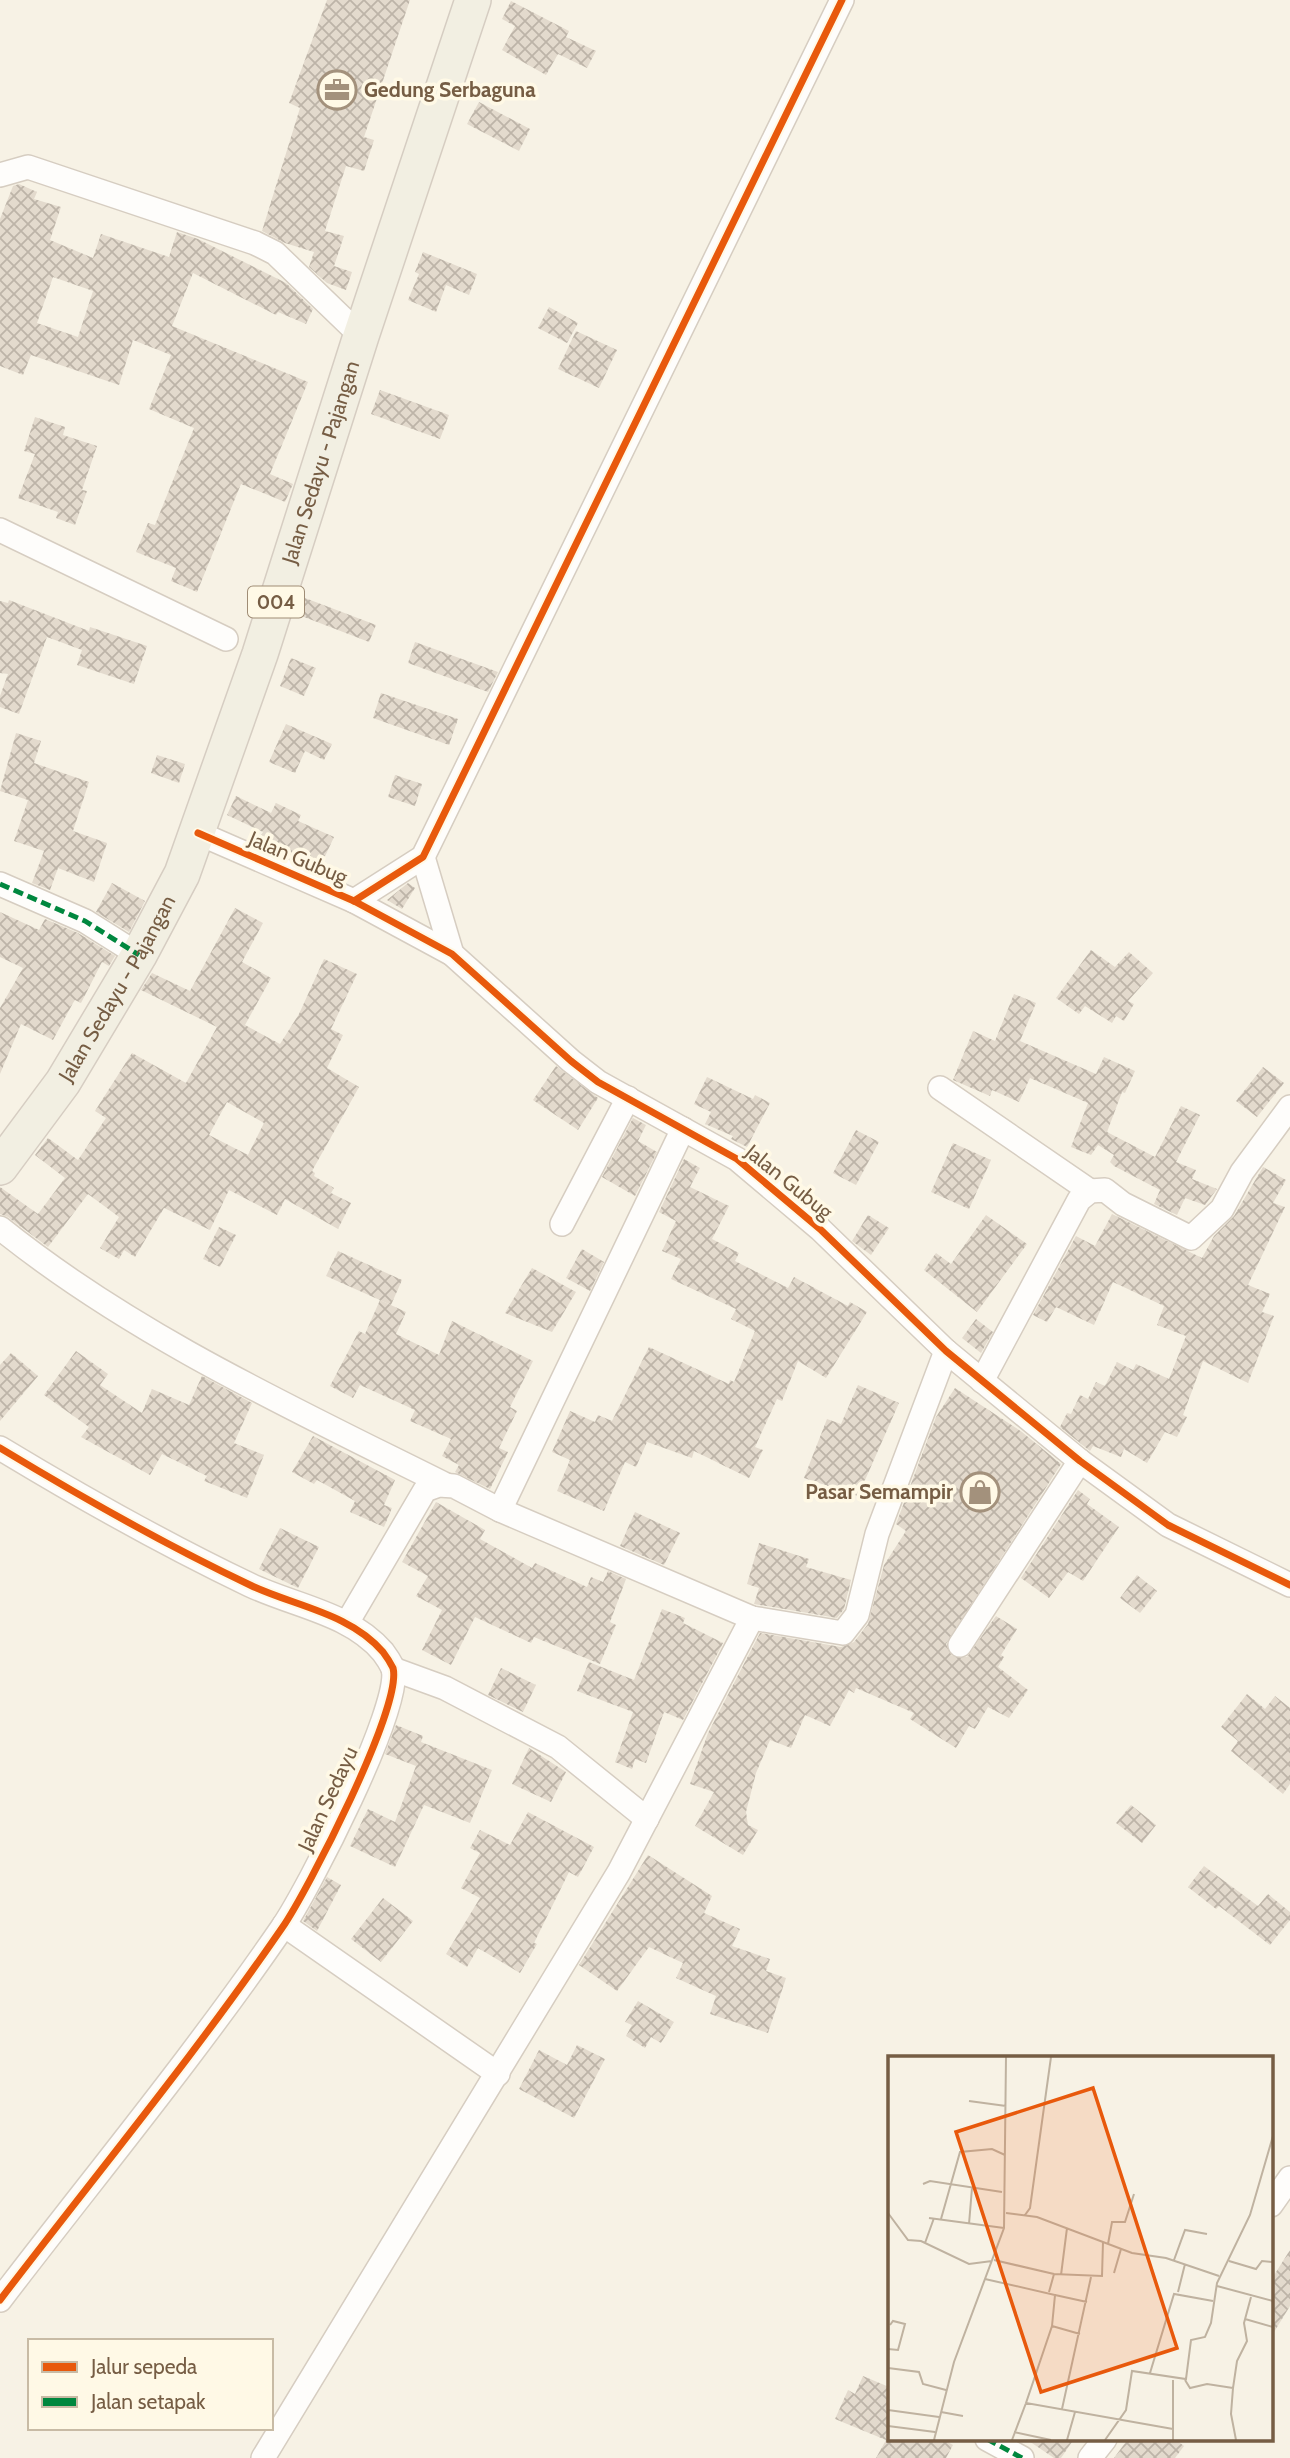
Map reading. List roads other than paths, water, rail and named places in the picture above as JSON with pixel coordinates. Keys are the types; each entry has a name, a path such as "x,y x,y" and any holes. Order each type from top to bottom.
{"main road":[{"name":"Jalan Sedayu - Pajangan","path":"0,1167 63,1082 139,955 182,874 260,654 360,337 473,0"}],"street":[{"path":"354,901 424,857 842,0"},
{"path":"0,175 29,167 255,243 275,253 293,268 360,337"},
{"path":"0,530 226,639"},
{"name":"Jalan Gubug","path":"198,833 354,901 452,954 570,1061 628,1098 737,1159 810,1220 946,1351 1080,1461 1168,1525 1290,1585"},
{"path":"424,857 452,954"},
{"path":"0,884 85,920 139,955"},
{"path":"940,1088 1090,1191"},
{"path":"562,1224 628,1098"},
{"path":"982,1381 1079,1200 1090,1191 1105,1190 1123,1203 1191,1238 1222,1209 1242,1172 1290,1107"},
{"path":"500,1510 682,1129"},
{"path":"0,1228 43,1263 130,1318 278,1401 446,1485 752,1618 831,1633 843,1633 857,1615 877,1534 946,1351"},
{"path":"0,1448 134,1526 252,1586 347,1623 383,1652 393,1669 445,1688 558,1747 647,1819"},
{"path":"960,1645 1080,1461"},
{"path":"347,1623 425,1490 446,1485"},
{"path":"263,2458 619,1872 752,1618"},
{"name":"Jalan Sedayu","path":"0,2300 284,1925 325,1851 368,1759 390,1695 393,1669"},
{"path":"284,1925 498,2074"},
{"path":"1272,2204 1290,2178"},
{"path":"988,2440 1022,2458"},
{"path":"1090,2458 1104,2440"}],"place":[{"name":"Gedung Serbaguna","path":"337,90"},
{"name":"Pasar Semampir","path":"980,1492"}]}
